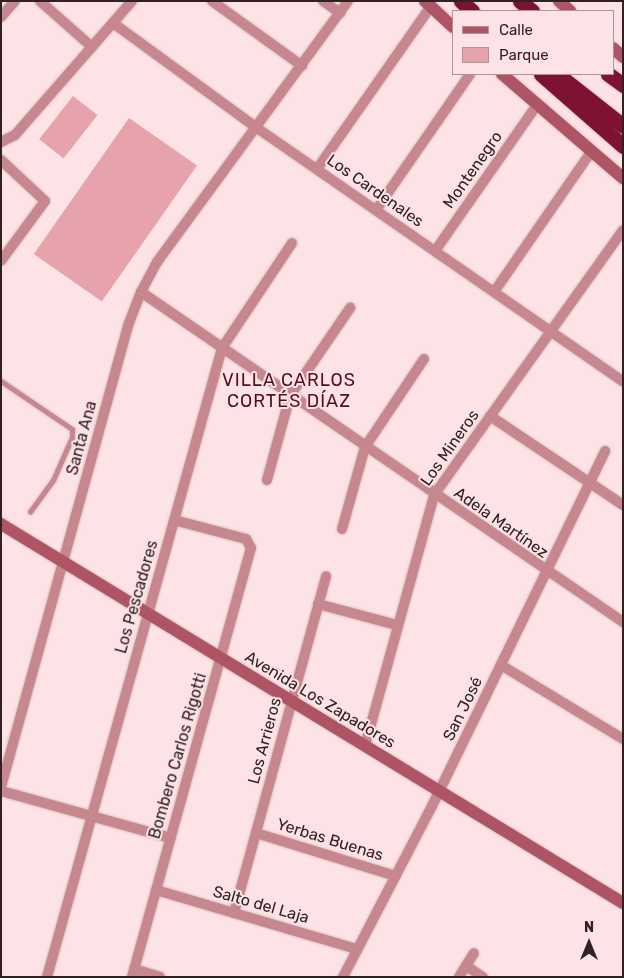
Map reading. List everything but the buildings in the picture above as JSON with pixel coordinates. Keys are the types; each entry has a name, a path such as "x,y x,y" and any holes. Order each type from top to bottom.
{"highway":[{"path":"460,1 471,10"},
{"path":"520,1 531,10"},
{"path":"542,75 623,146"},
{"path":"558,75 623,126"},
{"path":"609,75 623,85"}],"main road":[{"path":"559,1 569,10"},
{"path":"428,4 452,26"},
{"path":"503,75 536,106 623,178"},
{"name":"Avenida Los Zapadores","path":"1,524 623,903"}],"street":[{"path":"1,17 15,1"},
{"path":"40,1 92,48"},
{"path":"1,142 15,135 132,1"},
{"path":"212,1 302,66"},
{"path":"323,1 340,13"},
{"name":"Santa Ana","path":"1,789 129,323 141,292 157,262 257,128 348,1"},
{"path":"317,169 428,4"},
{"name":"Los Cardenales","path":"113,24 257,128 622,379"},
{"path":"376,210 469,75"},
{"name":"Montenegro","path":"435,250 536,106"},
{"path":"494,292 591,152"},
{"path":"1,160 44,201 1,261"},
{"name":"Los Mineros","path":"365,746 434,495 623,230"},
{"name":"Los Pescadores","path":"47,977 222,348 292,242"},
{"name":"Adela Martínez","path":"141,292 547,573 623,622"},
{"path":"267,480 290,396 350,308"},
{"path":"342,530 365,448 424,359"},
{"path":"490,416 623,505"},
{"name":"San José","path":"342,977 439,791 605,451"},
{"name":"Bombero Carlos Rigotti","path":"133,973 221,658 250,543 174,520"},
{"name":"Los Arrieros","path":"234,913 326,576"},
{"path":"318,604 398,625"},
{"path":"501,665 623,739"},
{"path":"1,789 171,838"},
{"name":"Yerbas Buenas","path":"256,833 396,876"},
{"name":"Salto del Laja","path":"156,890 358,949"},
{"path":"459,977 474,953"},
{"path":"466,966 483,977"},
{"path":"133,973 160,977"}],"lane":[{"path":"1,381 72,428 72,437 53,480 30,512"}],"green space":[{"path":"73,96 97,115 64,158 39,139"},
{"path":"129,118 197,166 102,302 34,254"}],"district":[{"name":"VILLA CARLOS CORTÉS DÍAZ","path":"289,391"}]}
